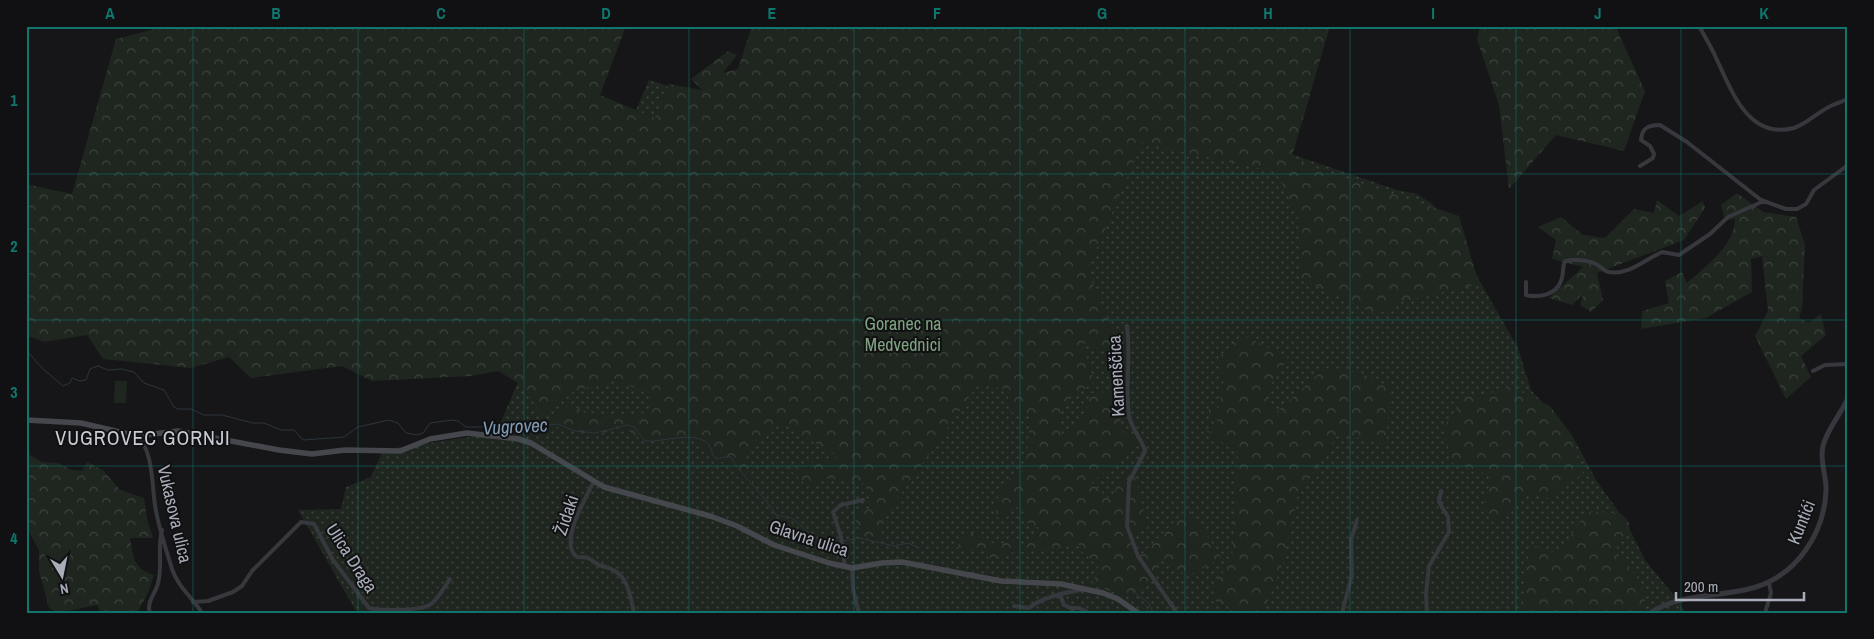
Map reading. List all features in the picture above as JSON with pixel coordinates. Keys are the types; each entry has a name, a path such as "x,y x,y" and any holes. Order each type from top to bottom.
{"main road":[{"path":"26,420 81,423 137,436"},
{"name":"Glavna ulica","path":"137,436 178,431 296,453 312,454 345,450 400,451 430,438 451,434 476,434 526,441 594,481 622,493 710,516 737,526 774,545 845,567 852,568 902,562 1001,581 1060,584 1086,589 1118,599 1138,613"}],"street":[{"path":"1699,26 1736,101 1752,120 1761,126 1782,130 1797,127 1828,107 1848,99"},
{"path":"1640,166 1653,158 1654,154 1650,146 1641,140 1643,130 1660,125 1687,142 1764,202 1786,209 1797,210 1806,204 1814,190 1848,165"},
{"path":"1526,282 1526,295 1537,297 1549,294 1561,283 1565,261 1596,263 1606,271 1616,272 1634,268 1662,252 1678,255 1710,234 1728,217 1764,202"},
{"name":"Kamenščica","path":"1127,326 1130,351 1128,378 1129,415 1136,436 1145,451 1129,482 1127,526 1138,556 1176,613"},
{"path":"1813,371 1825,365 1848,364"},
{"name":"Kuntići","path":"1650,613 1660,606 1686,598 1720,595 1769,583 1795,564 1813,538 1819,524 1827,490 1822,463 1823,446 1848,398"},
{"path":"143,443 146,434"},
{"name":"Vukasova ulica","path":"137,436 143,443 152,475 155,505 176,578 181,588 202,613"},
{"name":"Židaki","path":"594,481 577,515 570,549 577,557 590,559 601,566 608,566 620,573 627,586 634,613"},
{"path":"1427,613 1426,594 1429,566 1449,532 1448,517 1439,502 1441,491"},
{"path":"845,567 841,537 833,512 841,505 863,500"},
{"path":"1342,613 1352,574 1351,540 1357,520"},
{"name":"Ulica Draga","path":"193,602 215,598 242,586 252,571 301,522 314,524 333,560 372,613"},
{"path":"150,613 149,607 159,581 162,530"},
{"path":"852,568 853,589 859,613"},
{"name":"Ulica Draga","path":"369,608 382,610 427,607 434,601 450,579"},
{"path":"1765,613 1772,593 1769,583"},
{"path":"1014,606 1029,608 1060,595 1086,589"},
{"path":"1060,595 1064,605 1071,608 1079,608 1089,613"},
{"path":"1071,608 1074,613"}],"green space":[{"path":"166,26 626,26 600,95 655,118 669,84 702,90 691,79 728,51 737,55 723,73 738,69 752,26 1330,26 1291,160 1459,216 1479,284 1400,302 1377,315 1300,278 1298,218 1277,172 1142,143 1089,267 1091,279 1124,358 1083,343 1094,382 1060,406 1062,436 1085,418 1090,393 1122,391 1120,430 1136,443 1092,483 1109,499 1132,465 1148,527 1133,536 1140,556 1188,508 1222,558 1187,576 1162,558 1155,576 1129,597 1092,585 1099,565 1083,553 1078,543 1063,548 1007,553 1007,556 988,558 988,552 956,547 971,533 997,545 1010,541 1023,545 1039,528 1027,523 1026,515 1016,506 1004,520 995,516 1000,485 1026,470 1030,415 1010,412 1007,390 979,383 882,521 882,539 863,538 853,515 872,508 869,484 824,478 808,487 788,468 838,456 776,420 772,432 743,456 756,494 726,465 694,439 642,440 617,423 602,436 545,425 568,406 606,417 651,412 651,393 615,381 574,391 543,417 523,386 498,371 471,376 372,381 342,366 251,378 229,357 191,368 103,359 87,335 44,342 26,335 26,184 72,194 116,39"},
{"path":"1480,26 1620,26 1617,30 1645,91 1624,151 1556,135 1509,189 1499,105 1477,39"},
{"name":"Goranec na Medvednici","path":"649,80 734,106 1291,154 1397,190 1417,194 1431,203 1442,215 1518,348 1531,390 1572,435 1596,480 1626,522 1645,560 1686,613 357,613 298,510 341,509 346,487 371,477 383,450 496,433"},
{"path":"1737,193 1763,212 1796,217 1805,245 1802,308 1799,318 1809,323 1821,314 1826,335 1801,356 1811,377 1786,399 1755,336 1768,311 1762,256 1751,259 1752,292 1706,318 1641,329 1642,311 1669,303 1665,281 1682,272 1687,283 1710,263 1725,246 1734,229 1735,219 1725,220 1721,205"},
{"path":"1657,200 1679,216 1703,201 1705,208 1684,240 1597,273 1603,300 1591,312 1580,305 1583,294 1572,305 1549,298 1583,267 1552,259 1556,240 1538,227 1561,217 1583,235 1605,238 1634,209 1654,213"},
{"path":"1243,335 1288,358 1265,394 1277,412 1325,368 1361,373 1390,387 1386,445 1339,433 1297,498 1283,563 1263,613 1228,613 1229,599 1217,605 1212,587 1232,560 1238,454 1196,423 1212,433 1218,419 1208,414 1210,404 1219,408 1224,378 1217,359"},
{"path":"115,381 127,381 126,403 114,403"},
{"path":"1513,388 1550,406 1571,434 1583,474 1548,498 1526,493 1497,526 1483,509 1492,476 1451,462 1444,426 1465,398"},
{"path":"26,453 42,462 58,463 72,470 82,471 87,462 104,471 120,490 144,498 147,519 153,538 130,538 132,552 138,566 154,575 148,593 137,613 100,613 98,605 65,611 49,608 39,571 39,550 26,527"},
{"path":"1587,511 1622,514 1630,524 1615,551 1643,587 1645,596 1640,613 1521,613 1530,545 1559,554"}],"waterway":[{"name":"Vugrovec","path":"26,350 42,368 63,386 70,383 72,378 80,381 86,380 90,369 98,366 108,370 122,369 134,372 144,383 164,390 174,407 178,409 191,409 204,415 222,415 253,423 264,423 281,430 294,430 303,440 344,437 358,427 389,420 398,423 406,433 417,435 423,433 430,423 452,420 458,421 466,427 494,427 505,430 558,424 575,431 595,433 628,425 634,427 645,441 687,437 696,438 703,440 709,445 716,459 730,456 776,515 792,518 815,538 839,541"},
{"name":"Vugrovec","path":"843,541 860,538 894,546 908,543 919,548"},
{"path":"1132,591 1149,603 1153,613"}],"district":[{"name":"VUGROVEC GORNJI","path":"143,437"}]}
